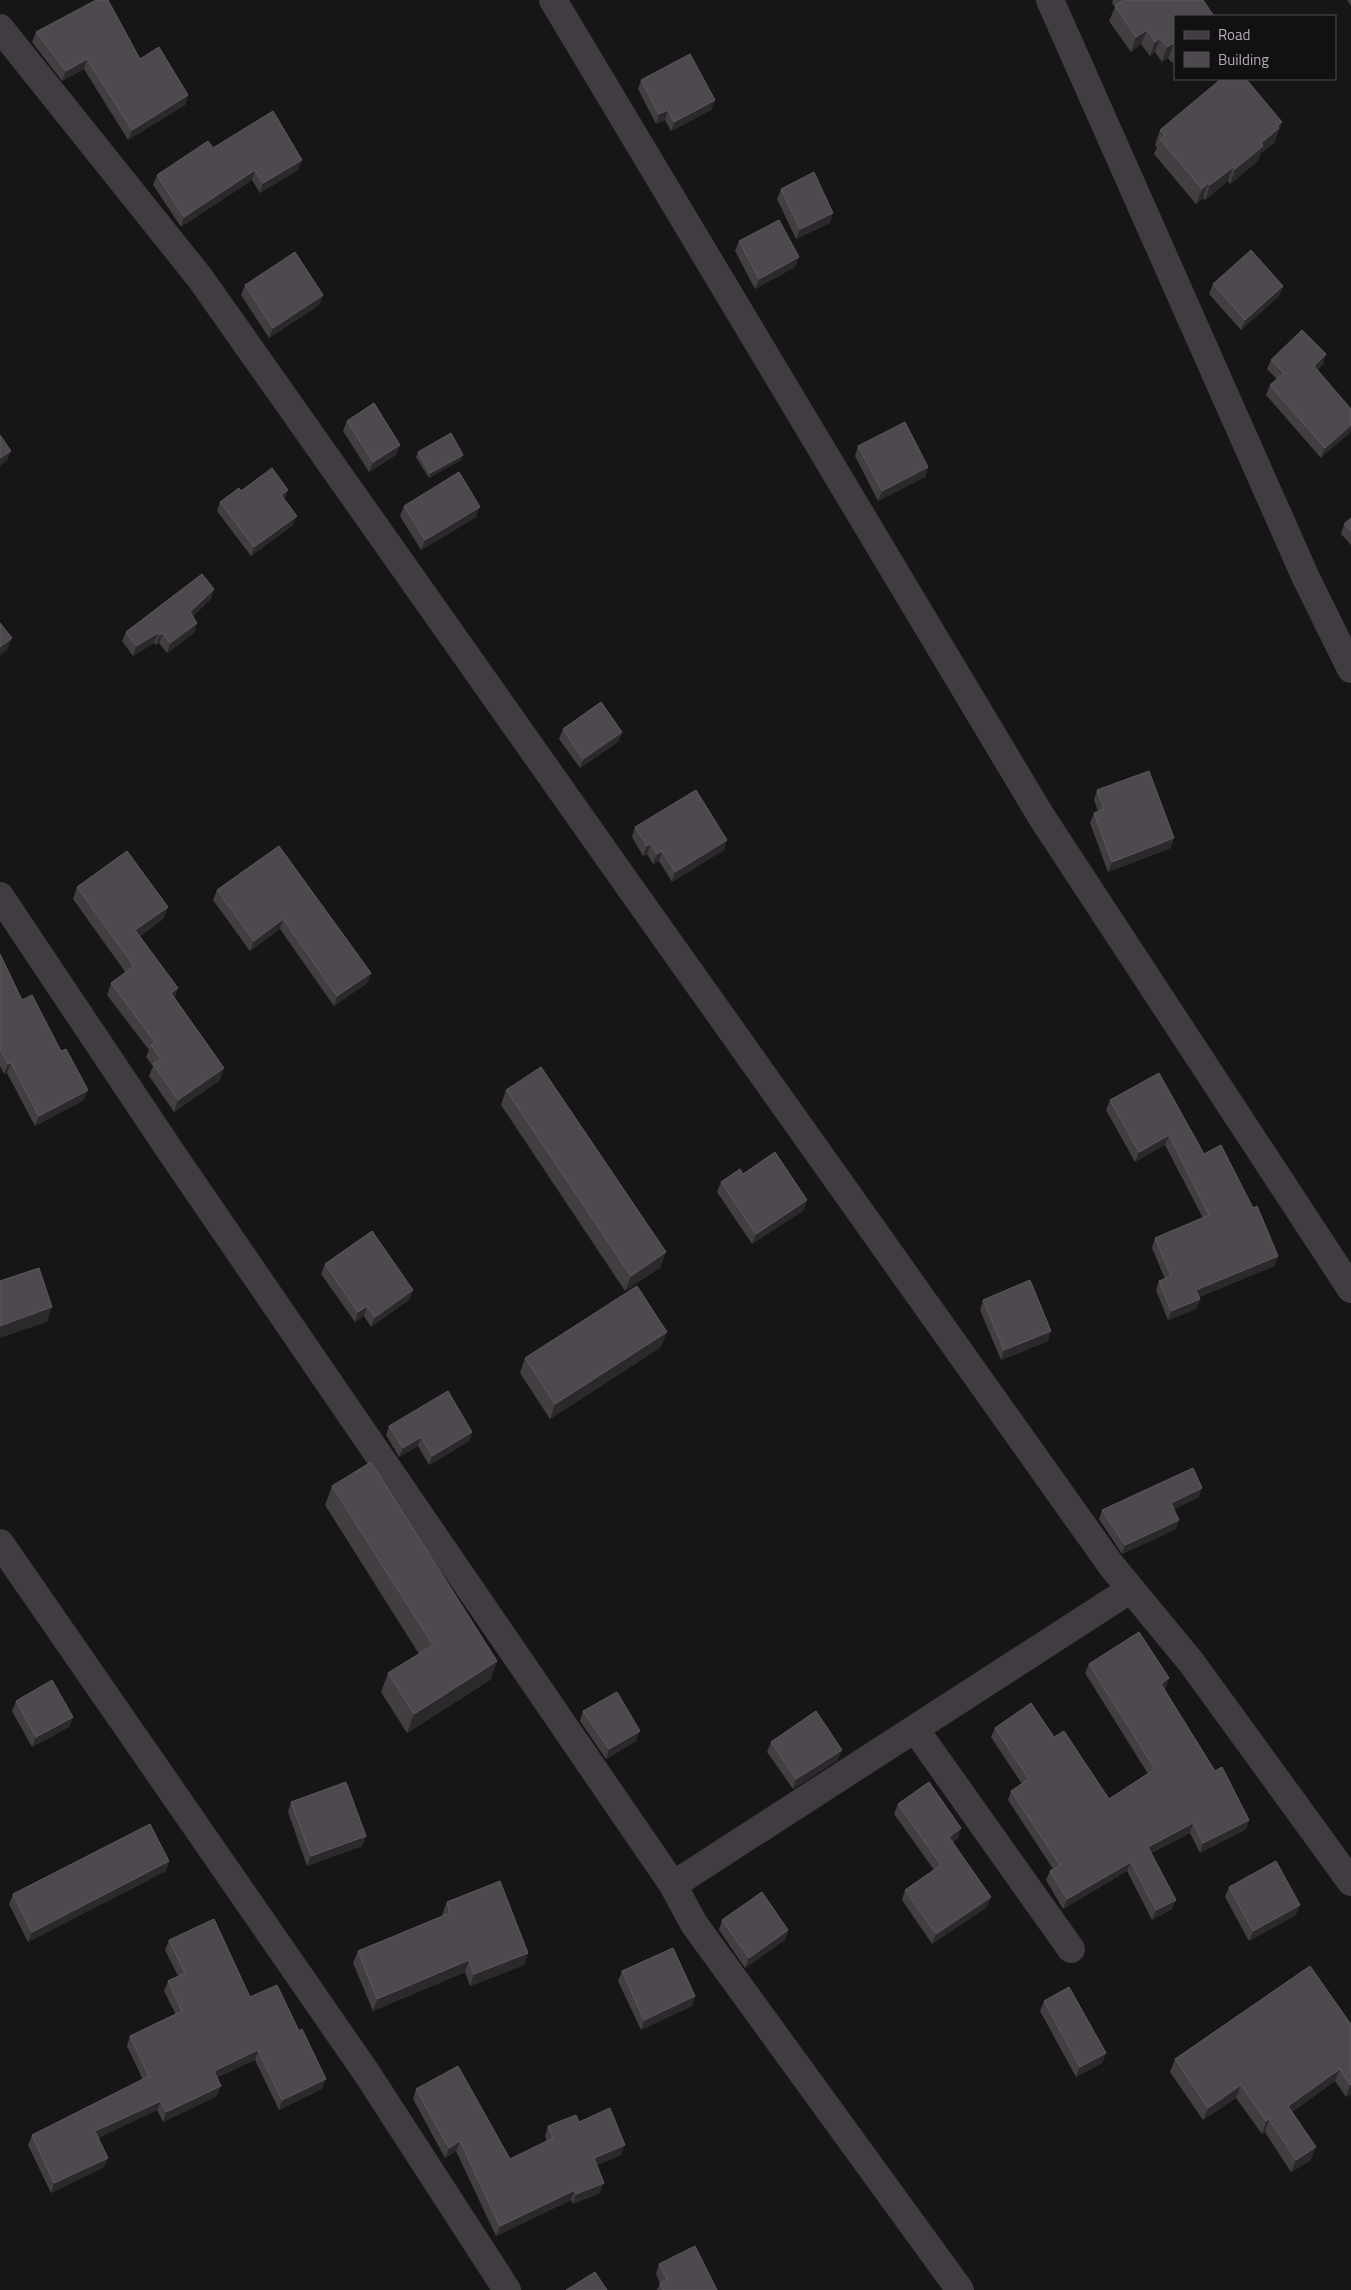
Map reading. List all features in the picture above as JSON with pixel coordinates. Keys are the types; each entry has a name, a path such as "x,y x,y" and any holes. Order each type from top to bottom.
{"street":[{"path":"553,0 1041,816 1351,1289"},
{"path":"1050,0 1306,578 1351,669"},
{"path":"0,28 200,278 656,925 1100,1549 1191,1662 1351,1882"},
{"path":"0,896 171,1152 673,1885 694,1924 960,2290"},
{"path":"0,1543 366,2072 507,2290"},
{"path":"673,1885 1131,1589"},
{"path":"915,1728 1071,1949"}],"building":[{"path":"96,0 108,0 140,59 159,47 188,95 132,130 87,59 66,71 36,32"},
{"path":"1124,0 1203,0 1213,15 1174,15 1174,43 1167,47 1160,38 1155,42 1147,30 1136,37 1115,6"},
{"path":"690,54 715,100 674,122 668,110 659,114 641,80"},
{"path":"1220,80 1247,80 1282,122 1277,126 1279,128 1261,143 1263,146 1235,169 1233,167 1202,189 1160,139 1165,135 1160,130"},
{"path":"273,111 302,160 263,183 255,170 184,217 157,175 208,141 213,148"},
{"path":"814,172 833,213 800,229 781,189"},
{"path":"779,220 799,257 759,279 739,241"},
{"path":"1251,250 1283,286 1245,320 1213,284"},
{"path":"295,252 323,295 273,328 245,285"},
{"path":"1302,330 1326,354 1314,366 1351,409 1351,425 1325,448 1270,385 1284,373 1271,360"},
{"path":"374,403 400,445 373,462 347,421"},
{"path":"905,422 928,467 882,491 858,446"},
{"path":"451,433 463,455 430,473 418,452"},
{"path":"0,435 11,451 0,458"},
{"path":"272,468 288,490 281,495 297,516 254,547 220,502 239,488 241,491"},
{"path":"459,472 480,507 425,540 404,506"},
{"path":"1351,518 1351,531 1344,524"},
{"path":"202,574 214,589 190,612 197,623 170,643 163,633 160,635 158,633 136,646 126,632"},
{"path":"0,623 12,638 0,647"},
{"path":"601,702 622,732 583,759 563,729"},
{"path":"1149,771 1174,838 1112,862 1094,813 1104,809 1097,790"},
{"path":"696,790 727,840 675,872 662,851 657,854 651,844 647,846 635,827"},
{"path":"279,846 371,973 337,996 283,919 254,941 217,890"},
{"path":"127,851 168,907 135,930 178,988 171,993 224,1068 178,1100 153,1064 161,1059 151,1045 155,1042 111,983 134,966 77,887"},
{"path":"0,954 22,1000 32,995 61,1051 66,1049 88,1090 39,1116 11,1063 8,1064 0,1049"},
{"path":"541,1067 666,1252 631,1276 506,1090"},
{"path":"1159,1073 1204,1154 1221,1145 1253,1208 1257,1206 1278,1256 1196,1290 1200,1299 1171,1311 1159,1281 1171,1276 1155,1238 1209,1215 1169,1135 1139,1152 1110,1100"},
{"path":"775,1152 807,1200 756,1234 721,1182 740,1169 743,1174"},
{"path":"372,1231 413,1290 375,1317 367,1306 358,1312 325,1264"},
{"path":"39,1268 52,1307 0,1326 0,1281"},
{"path":"1030,1280 1051,1331 1004,1350 983,1300"},
{"path":"637,1286 667,1332 555,1404 525,1358"},
{"path":"448,1391 472,1432 432,1456 421,1437 403,1448 389,1426"},
{"path":"371,1462 497,1661 414,1714 388,1673 433,1645 332,1486"},
{"path":"1193,1468 1202,1488 1171,1503 1179,1520 1125,1545 1102,1510"},
{"path":"1139,1632 1169,1678 1161,1684 1215,1771 1222,1767 1249,1820 1203,1843 1193,1823 1148,1847 1176,1900 1156,1910 1131,1862 1067,1899 1050,1871 1060,1865 1011,1791 1029,1779 995,1728 1031,1703 1054,1737 1064,1731 1109,1799 1155,1769 1089,1664"},
{"path":"52,1680 73,1717 36,1737 16,1701"},
{"path":"617,1692 640,1731 609,1749 583,1711"},
{"path":"816,1711 842,1750 796,1779 771,1742"},
{"path":"346,1782 366,1836 311,1856 291,1802"},
{"path":"929,1782 961,1828 949,1837 991,1897 936,1934 905,1890 941,1865 898,1804"},
{"path":"150,1824 169,1861 32,1932 13,1894"},
{"path":"1276,1861 1300,1905 1253,1931 1229,1887"},
{"path":"500,1881 528,1953 474,1974 469,1960 377,1999 358,1951 450,1913 447,1902"},
{"path":"762,1892 788,1930 749,1958 722,1920"},
{"path":"214,1919 250,1997 277,1985 299,2031 302,2029 326,2079 282,2100 258,2050 214,2071 221,2086 166,2112 161,2101 95,2131 108,2158 54,2183 32,2135 149,2076 130,2036 182,2011 168,1981 185,1973 169,1940"},
{"path":"673,1948 695,1996 644,2020 622,1971"},
{"path":"1310,1966 1351,2023 1351,2084 1340,2069 1288,2106 1316,2147 1296,2160 1269,2119 1266,2121 1241,2085 1208,2108 1175,2059"},
{"path":"1069,1987 1106,2053 1080,2067 1044,2001"},
{"path":"458,2066 510,2159 553,2138 548,2126 576,2115 579,2122 610,2108 625,2145 594,2158 604,2183 576,2194 575,2190 500,2226 460,2141 449,2148 416,2089"},
{"path":"695,2246 717,2290 663,2290 660,2283 667,2279 659,2264"},
{"path":"595,2272 607,2290 566,2290"}]}
